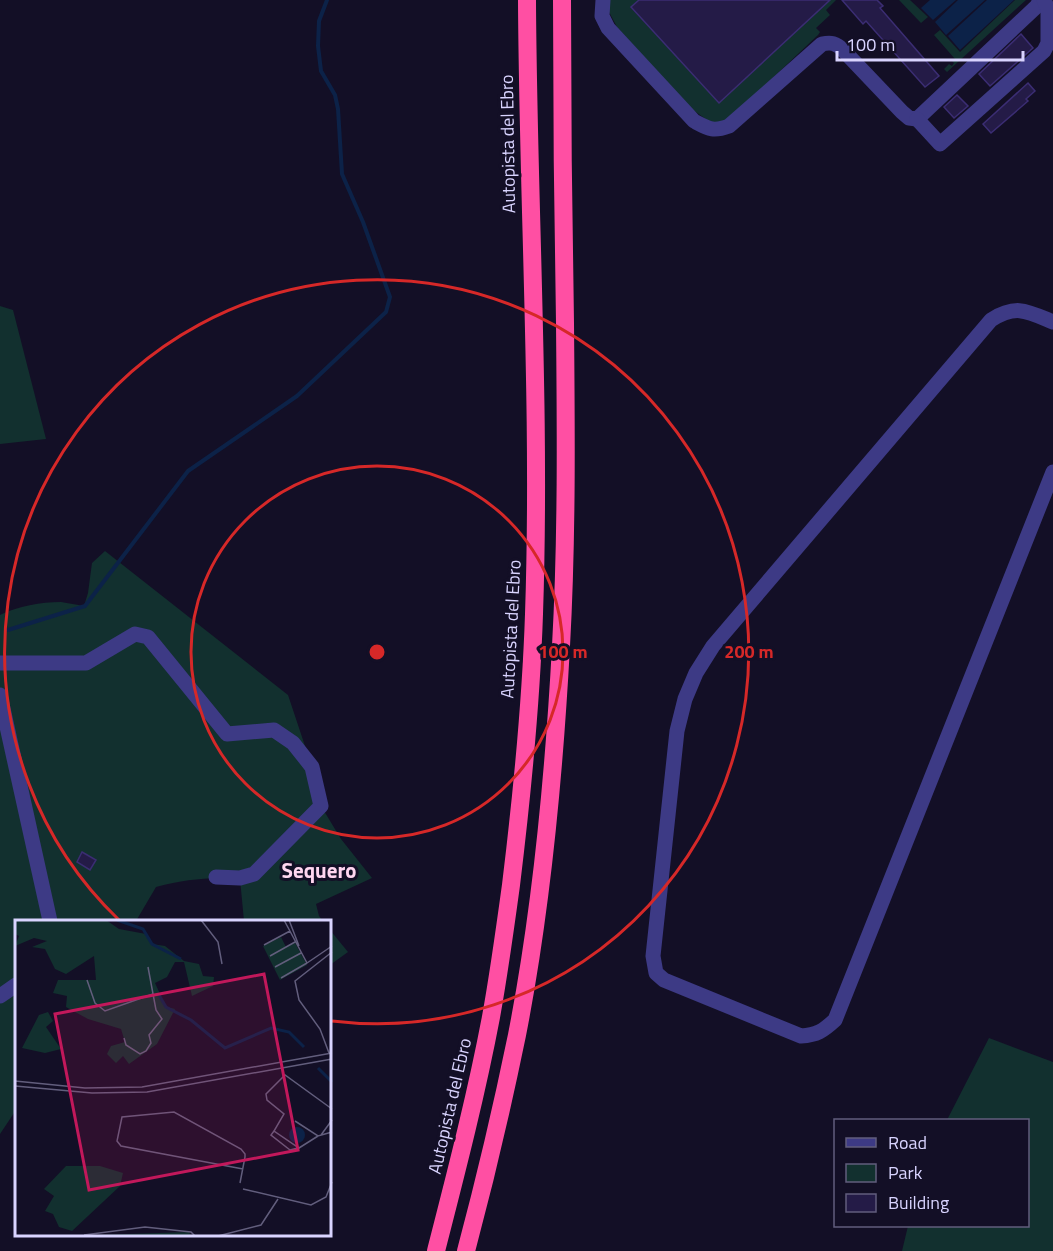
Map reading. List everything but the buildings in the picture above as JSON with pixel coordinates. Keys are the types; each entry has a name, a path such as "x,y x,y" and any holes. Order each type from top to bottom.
{"highway":[{"name":"Autopista del Ebro","path":"436,1251 469,1119 492,1013 518,831 531,681 536,434 527,0"},
{"path":"466,1251 497,1128 523,1000 538,903 549,808 562,645 566,436 562,0"}],"street":[{"path":"603,0 602,16 608,28 694,121 707,128 718,130 729,126 822,44 830,42 838,45 902,112 909,118 917,118 1037,6 1040,0"},
{"path":"917,118 940,144 1044,51 1048,43 1048,9 1044,0"},
{"path":"1053,322 1019,310 1010,310 990,320 713,646 696,673 685,699 677,731 653,956 656,973 664,980 801,1036 812,1036 824,1030 835,1020 1053,472"},
{"path":"0,663 86,663 135,634 148,637 227,734 274,730 293,743 312,767 321,806 254,874 240,878 216,877"},
{"path":"0,695 50,920"},
{"path":"0,996 15,986"}],"green space":[{"path":"608,0 639,0 631,8 719,103 830,0 836,0 826,10 830,15 816,28 820,32 818,35 728,120 720,123 707,120 689,107 617,27 608,10"},
{"path":"899,0 910,0 928,17 921,23"},
{"path":"1015,0 1026,0 947,72 944,69 949,64 952,66 954,63 952,61 955,59 934,35 940,30 960,52"},
{"path":"0,306 13,310 46,439 0,444"},
{"path":"105,551 288,695 312,767 321,806 341,839 372,878 316,904 322,920 244,920 240,879 218,878 188,880 156,887 137,920 15,920 15,1112 0,1134 0,615 22,607 46,603 61,602 84,606 92,563"},
{"path":"332,932 348,952 332,964"},
{"path":"989,1038 1053,1062 1053,1251 902,1251 908,1227 1029,1227 1029,1119 948,1119"}],"water":[{"path":"930,0 956,0 933,20 921,8"},
{"path":"958,0 985,0 946,35 935,22"},
{"path":"987,0 1014,0 960,50 948,36"}],"waterway":[{"path":"8,630 85,606 188,471 297,396 386,312 390,297 363,222 342,174 338,109 335,95 321,71 318,46 319,21 327,0"}],"district":[{"name":"Sequero","path":"319,871"}]}
